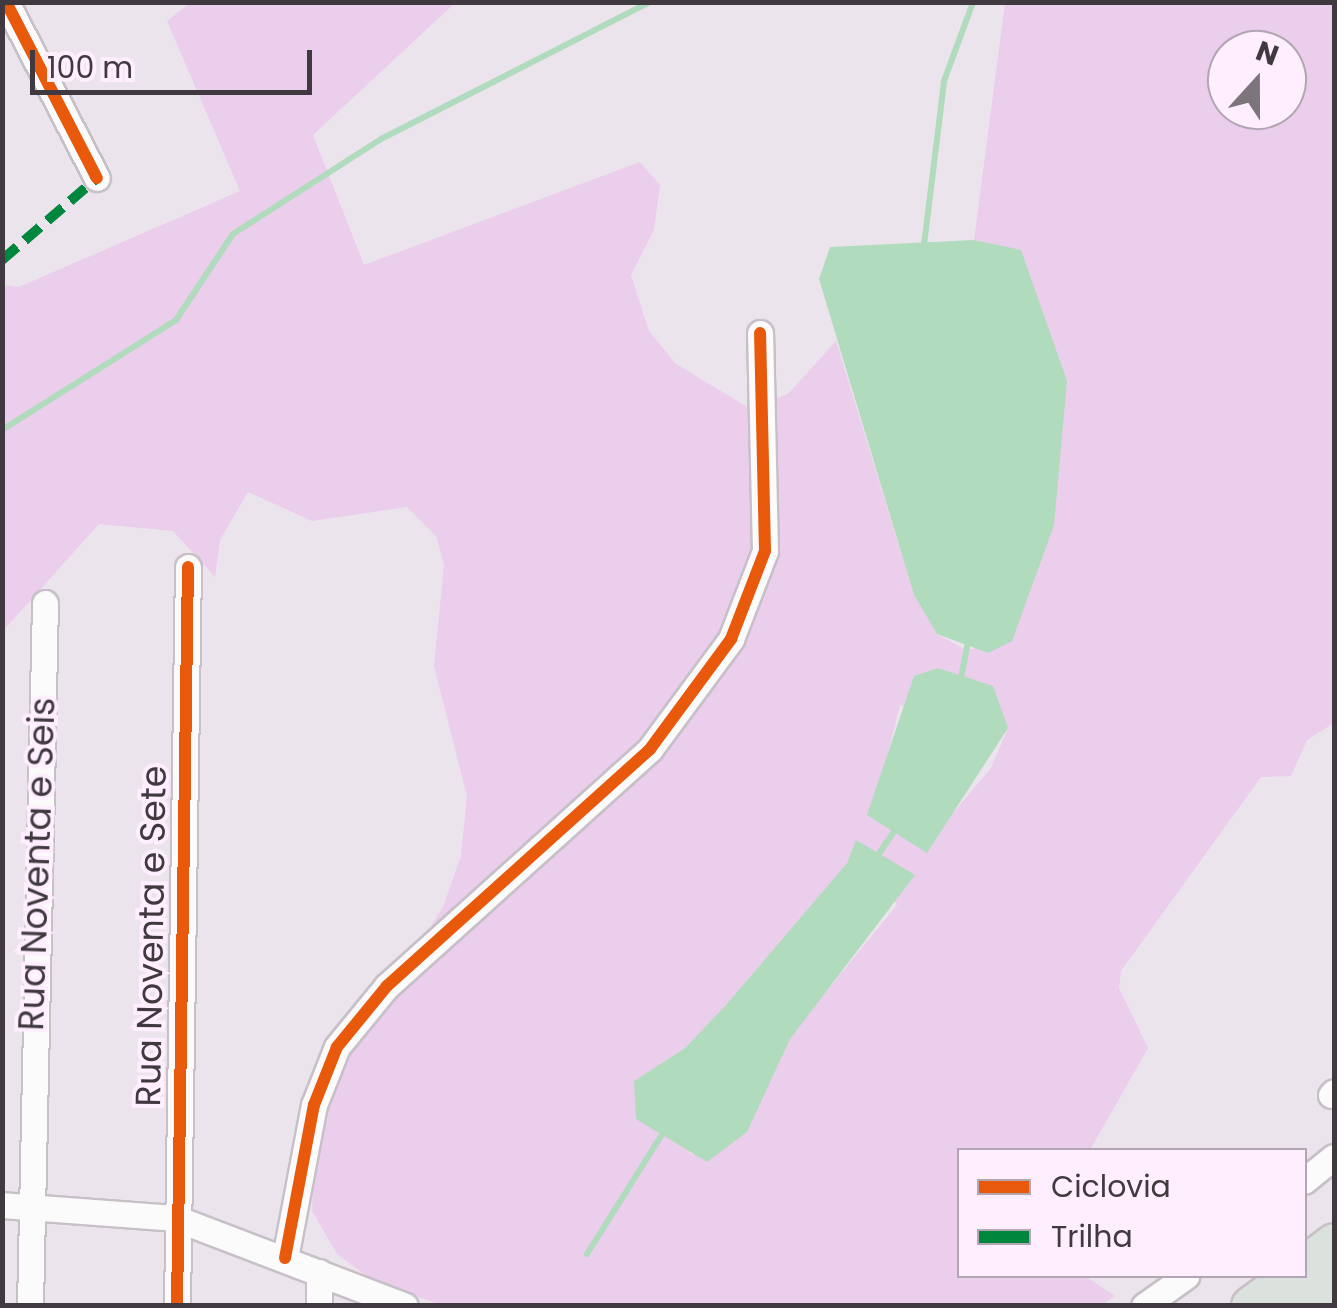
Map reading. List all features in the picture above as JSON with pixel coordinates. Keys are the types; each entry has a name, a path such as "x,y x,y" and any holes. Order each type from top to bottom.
{"highway":[{"path":"1307,1264 1334,1244"},
{"path":"1251,1306 1289,1278"},
{"path":"1306,1306 1334,1283"}],"street":[{"path":"6,2 96,178"},
{"path":"285,1258 314,1106 337,1047 388,986 650,749 731,640 765,551 760,333"},
{"name":"Rua Noventa e Sete","path":"177,1306 188,567"},
{"name":"Rua Noventa e Seis","path":"30,1306 29,1205 45,604"},
{"path":"1307,1179 1334,1157"},
{"path":"2,1206 176,1218 405,1306"},
{"path":"319,1272 319,1306"},
{"path":"1144,1306 1183,1278"}],"shaded area":[{"path":"190,3 455,3 313,135 364,265 640,162 660,185 654,230 631,275 649,331 676,364 749,408 788,394 836,341 914,595 937,634 966,650 1012,641 1025,599 1021,251 974,240 1005,3 1334,3 1334,723 1307,740 1291,776 1261,777 1121,971 1119,988 1148,1048 1091,1148 957,1148 957,1278 1088,1278 1115,1296 1100,1306 441,1305 372,1280 337,1254 312,1211 315,1141 335,1079 443,907 461,856 467,796 434,666 444,565 436,536 407,507 312,521 248,492 220,540 215,577 173,531 99,524 3,631 2,285 19,287 240,191 167,21","holes":["900,705 1008,728 991,768 947,820 880,785","856,841 897,905 692,1155 634,1081 685,1048 726,1005 847,863"]},
{"path":"974,240 1021,250 1067,381 1054,525 1012,641 988,653 937,634 914,595 819,279 830,247"},
{"path":"938,668 993,686 1008,728 927,853 867,815 914,676"},
{"path":"856,840 915,875 790,1039 747,1132 707,1162 636,1119 634,1081 685,1048 726,1005 847,863"}],"waterway":[{"path":"2,430 176,320 233,234 381,139 650,2"},
{"path":"924,245 944,81 973,2"},
{"path":"960,683 967,646"},
{"path":"876,858 897,827"},
{"path":"587,1254 666,1128"}],"marked path":[{"path":"2,260 97,178"}],"cycle path":[{"path":"6,2 97,178"},
{"path":"285,1258 314,1105 337,1047 387,986 650,749 731,639 765,551 760,333"},
{"path":"177,1306 188,567"}]}
